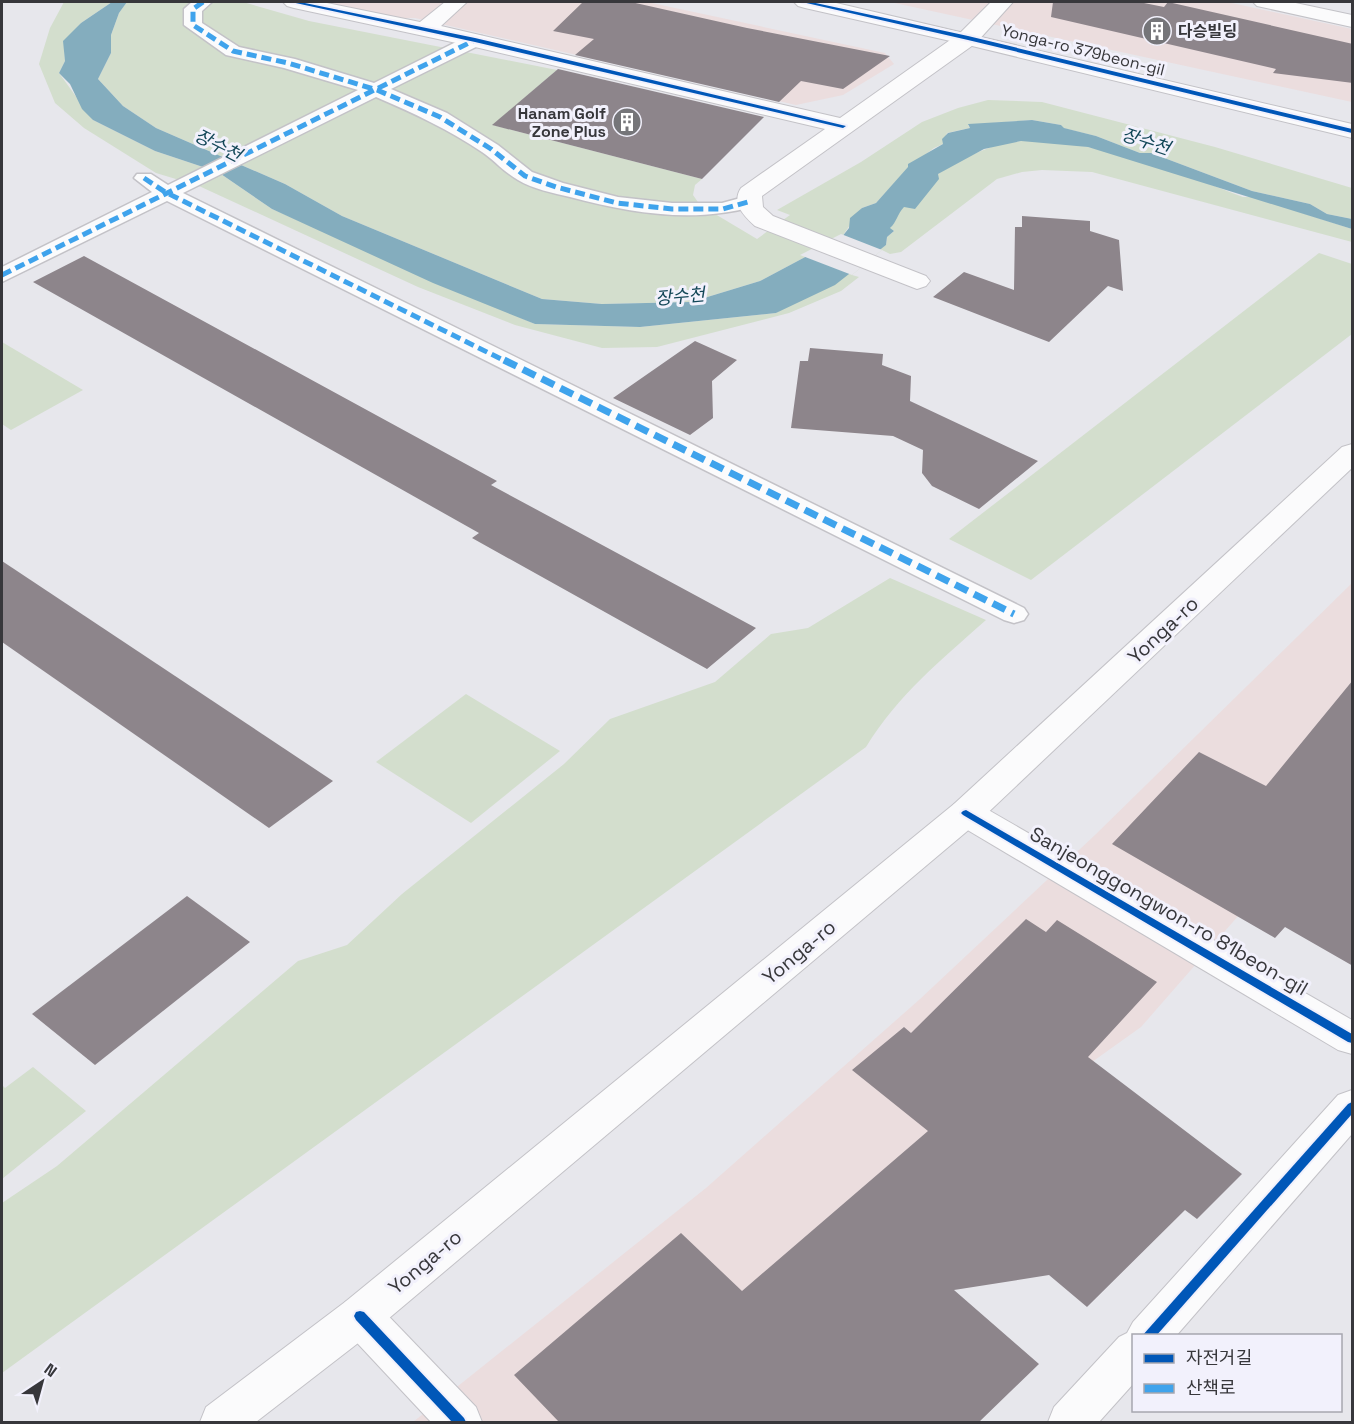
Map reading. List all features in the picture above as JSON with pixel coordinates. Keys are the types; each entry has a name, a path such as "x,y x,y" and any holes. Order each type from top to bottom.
{"street":[{"path":"203,2 193,9 193,25 233,51 288,63 377,90 440,117 491,149 525,176 556,187 617,203 672,209 723,209 748,202"},
{"path":"294,2 475,40 843,126"},
{"path":"425,29 457,2"},
{"name":"Yonga-ro 379beon-gil","path":"805,2 968,38 1353,131"},
{"path":"917,281 764,221 750,209 748,202 750,193 968,38 1002,2"},
{"path":"1264,2 1347,13"},
{"path":"2,275 267,141 377,90 475,40"},
{"path":"144,178 1014,614"},
{"name":"Yonga-ro","path":"222,1422 360,1316 966,813 1353,453"},
{"name":"Sanjeonggongwon-ro 81beon-gil","path":"966,813 1353,1039"},
{"path":"1149,1334 1353,1107"},
{"path":"360,1316 460,1422"},
{"path":"1070,1422 1132,1353"}],"shaded area":[{"path":"311,2 647,2 885,53 894,64 843,95 796,105 415,18 389,18"},
{"path":"890,2 1227,2 1352,29 1352,102"},
{"path":"1352,583 1352,804 1281,867 1141,1027 1092,1062 739,1398 763,1422 413,1422 706,1188 920,999 1095,835"}],"green space":[{"path":"64,2 112,2 81,23 64,42 65,61 59,73 93,120 155,151 218,172 272,209 535,324 640,327 776,313 886,245 887,237 894,231 889,228 898,213 938,174 978,152 1011,142 1048,141 1134,158 1243,197 1253,197 1352,229 1352,242 1092,172 1042,170 1022,172 997,179 901,252 890,254 882,250 852,275 859,277 841,291 789,313 657,347 602,348 515,325 418,287 199,186 156,173 84,128 55,103 39,64 50,28"},
{"path":"127,2 243,2 309,21 557,70 493,125 702,179 695,185 693,195 700,205 757,239 790,215 777,210 861,162 922,122 958,108 988,100 1042,102 1215,147 1352,188 1352,219 1327,214 1310,204 1252,191 1151,153 1140,153 1096,136 1063,128 1061,125 1032,120 968,125 970,128 947,133 943,144 909,167 876,203 862,208 841,238 760,281 691,302 602,304 542,299 342,216 285,184 156,128 123,106 98,79 111,53 111,35 119,13"},
{"path":"1319,253 1352,264 1352,334 1031,580 949,539"},
{"path":"2,342 83,390 11,430 2,424"},
{"path":"890,578 986,620 906,694 866,747 2,1373 2,1203 57,1166 298,961 347,945 402,894 564,764 610,719 715,682 771,634 808,628"},
{"path":"466,694 560,751 471,823 376,762"},
{"path":"33,1067 86,1111 2,1179 2,1085 5,1088"}],"water":[{"path":"112,2 127,2 119,13 111,35 111,53 98,79 123,106 156,128 285,184 342,216 542,299 602,304 691,302 760,281 841,238 849,228 850,218 862,208 876,203 908,167 908,164 943,144 942,139 948,133 970,128 968,124 1032,120 1061,125 1064,128 1096,136 1140,153 1151,153 1252,191 1310,204 1327,214 1352,219 1352,229 1088,147 1021,141 984,149 938,174 939,179 915,209 904,207 890,228 894,231 887,237 886,245 835,285 776,313 640,327 535,324 433,283 272,209 218,172 155,151 93,120 82,109 70,84 59,73 65,61 63,41 81,23"}],"pier":[{"path":"841,234 882,250 852,275 800,255"}],"building":[{"path":"583,2 631,2 890,56 843,89 801,81 779,102 575,55 594,39 553,31"},
{"path":"1053,2 1139,2 1164,7 1168,2 1353,44 1353,83 1273,73 1276,69 1051,17"},
{"name":"Hanam Golf Zone Plus","path":"558,69 764,117 702,179 492,125"},
{"path":"1022,216 1090,221 1090,231 1119,240 1123,291 1108,286 1049,342 933,297 964,272 1014,290 1015,227 1022,227"},
{"path":"84,256 497,481 491,485 756,628 707,669 472,538 479,533 33,282"},
{"path":"695,341 737,360 712,381 713,418 690,435 613,398"},
{"path":"810,348 883,354 882,365 911,376 910,401 1038,461 979,509 932,486 922,473 923,450 893,436 791,428 800,361 808,361"},
{"path":"2,561 333,781 269,828 2,642"},
{"path":"1353,680 1353,966 1285,927 1275,938 1112,844 1199,752 1266,786"},
{"path":"187,896 250,942 95,1065 32,1014"},
{"path":"1026,919 1046,932 1057,920 1157,982 1088,1057 1242,1174 1197,1219 1185,1210 1087,1307 1049,1275 954,1290 1039,1364 979,1422 559,1422 514,1375 681,1233 742,1291 928,1131 852,1070 904,1027 911,1033"}],"marked path":[{"path":"203,2 193,9 193,25 233,51 288,63 377,90 440,117 491,149 525,176 556,187 617,203 672,209 723,209 748,202"},
{"path":"2,275 475,40"},
{"path":"144,178 165,192 1014,614"}],"cycle path":[{"path":"294,2 475,40 843,126"},
{"path":"805,2 968,38 1352,131"},
{"path":"966,813 1352,1039"},
{"path":"1150,1334 1352,1107"},
{"path":"360,1316 460,1422"}],"place":[{"name":"다승빌딩","path":"1157,31"},
{"name":"Hanam Golf Zone Plus","path":"627,122"}],"water label":[{"name":"장수천","path":"1146,141"},
{"name":"장수천","path":"218,145"},
{"name":"장수천","path":"680,296"}]}
